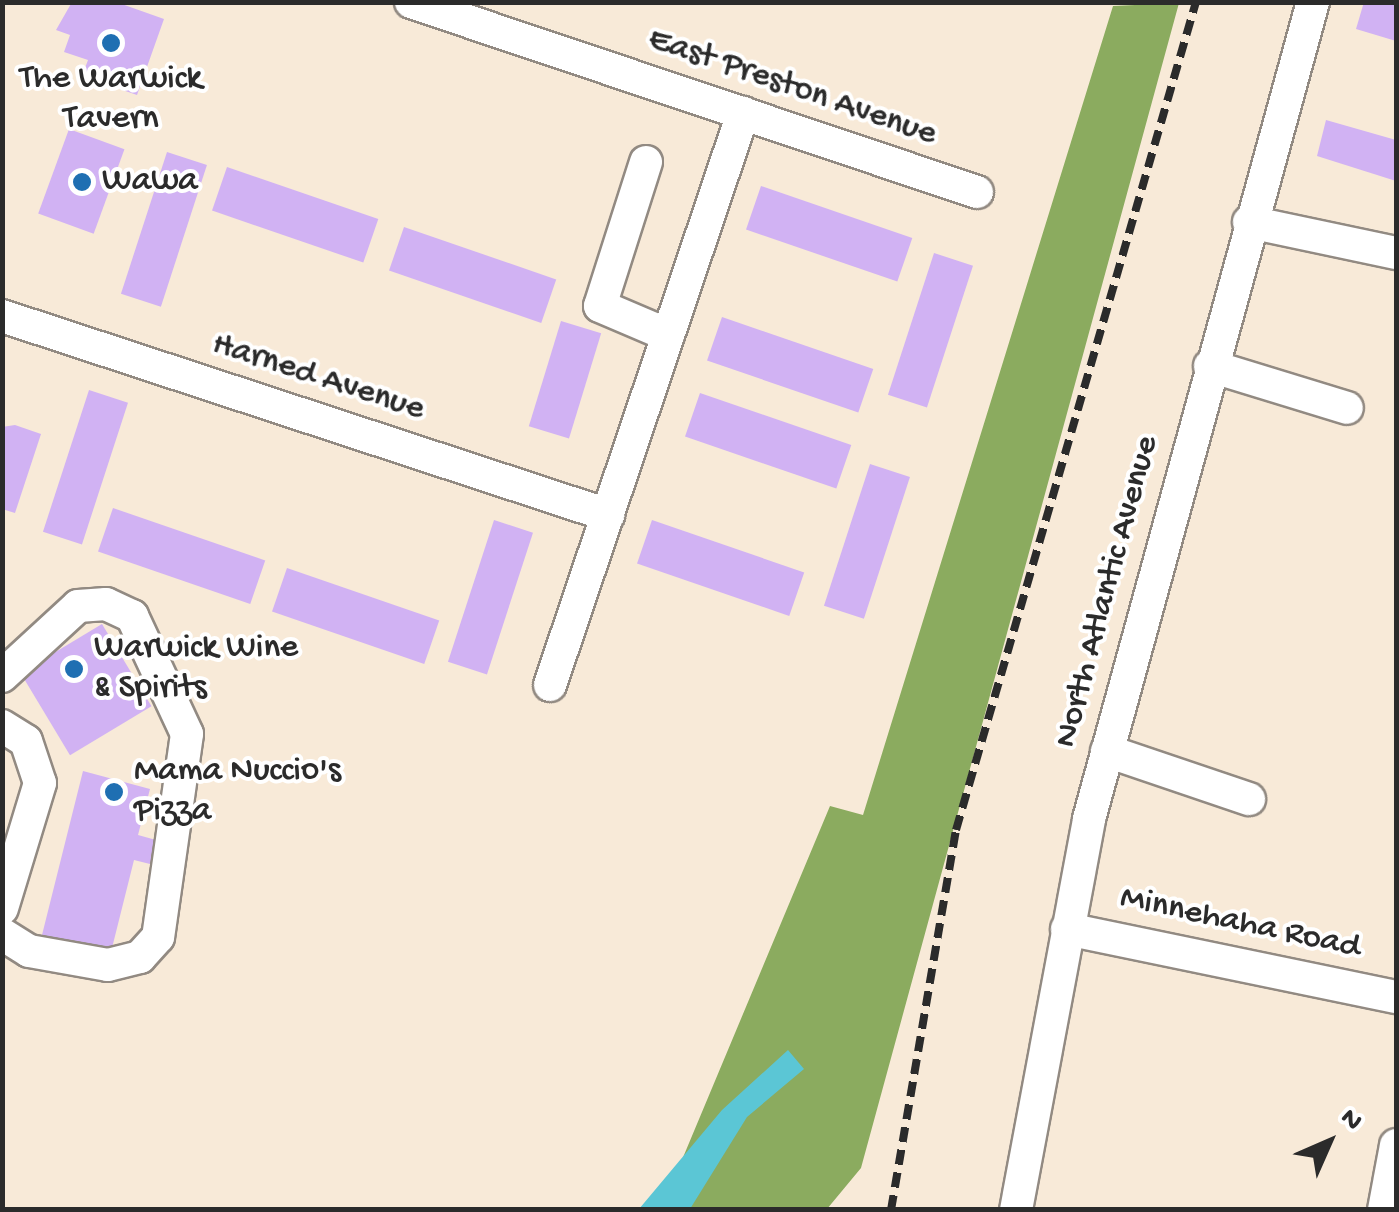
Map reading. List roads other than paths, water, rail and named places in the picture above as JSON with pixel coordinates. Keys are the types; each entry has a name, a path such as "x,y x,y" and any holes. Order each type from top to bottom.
{"street":[{"name":"East Preston Avenue","path":"411,2 976,192"},
{"name":"North Atlantic Avenue","path":"1016,1210 1067,929 1107,750 1249,222 1313,2"},
{"path":"550,685 743,113"},
{"path":"646,162 600,306 668,335"},
{"path":"1249,222 1396,253"},
{"name":"Harned Avenue","path":"2,316 608,516"},
{"path":"1210,366 1347,408"},
{"path":"2,676 78,606 106,604 132,616 187,734 158,937 140,957 108,965 29,952 2,934"},
{"path":"2,726 26,742 40,783 2,908"},
{"path":"1107,750 1250,799"},
{"name":"Minnehaha Road","path":"1067,929 1396,997"},
{"path":"1384,1210 1396,1146"}],"water":[{"path":"788,1050 804,1069 747,1117 690,1209 639,1209 722,1110"}],"railway":[{"path":"891,1210 956,830 1196,2"}],"place":[{"name":"The Warwick Tavern","path":"111,43"},
{"name":"Wawa","path":"82,182"},
{"name":"Warwick Wine & Spirits","path":"74,669"},
{"name":"Mama Nuccio's Pizza","path":"114,792"}]}
